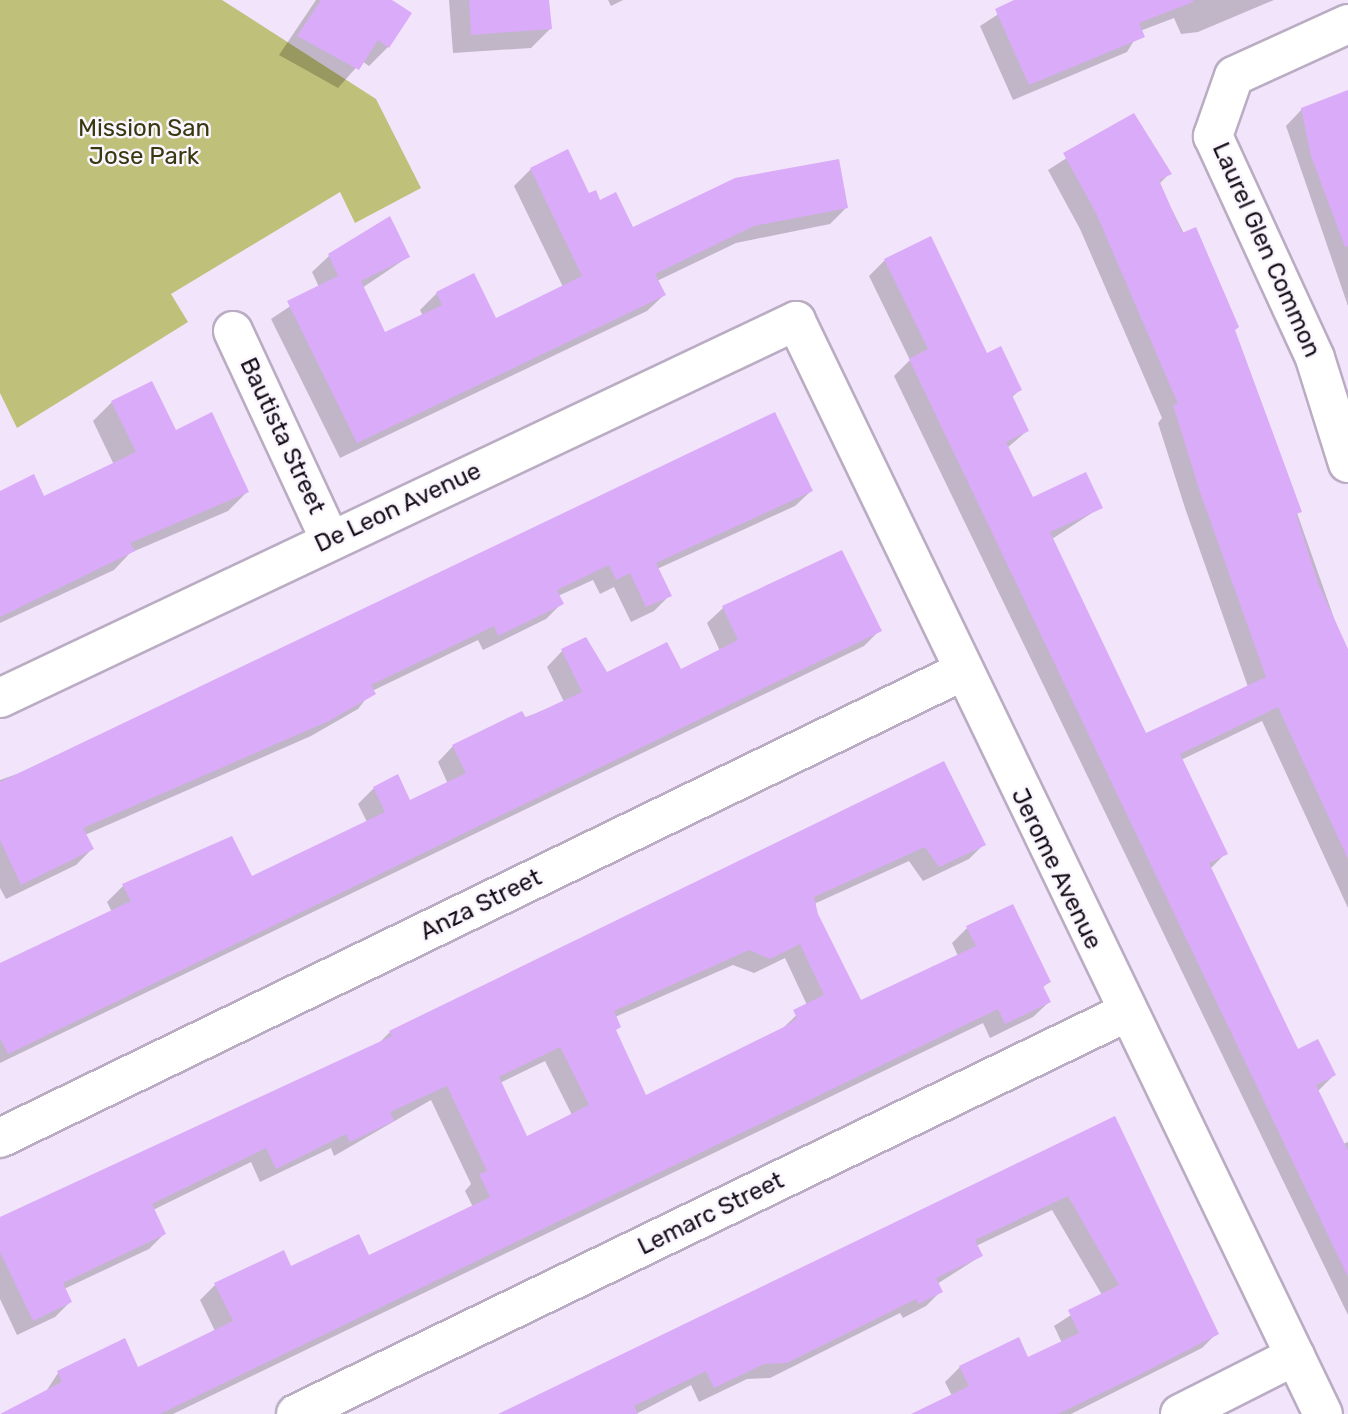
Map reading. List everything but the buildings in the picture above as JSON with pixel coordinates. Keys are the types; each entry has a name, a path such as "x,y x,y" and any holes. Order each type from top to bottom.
{"street":[{"name":"Laurel Glen Common","path":"1348,24 1234,76 1213,136 1315,358 1348,463"},
{"name":"De Leon Avenue","path":"0,698 796,321"},
{"name":"Jerome Avenue","path":"796,321 1125,1013 1323,1414"},
{"name":"Bautista Street","path":"233,331 330,540"},
{"name":"Anza Street","path":"0,1138 961,672"},
{"name":"Lemarc Street","path":"296,1414 1125,1013"},
{"path":"1180,1414 1295,1356"}],"green space":[{"name":"Mission San Jose Park","path":"0,0 222,0 376,99 421,188 355,223 340,192 171,294 188,322 17,428 0,393"}]}
